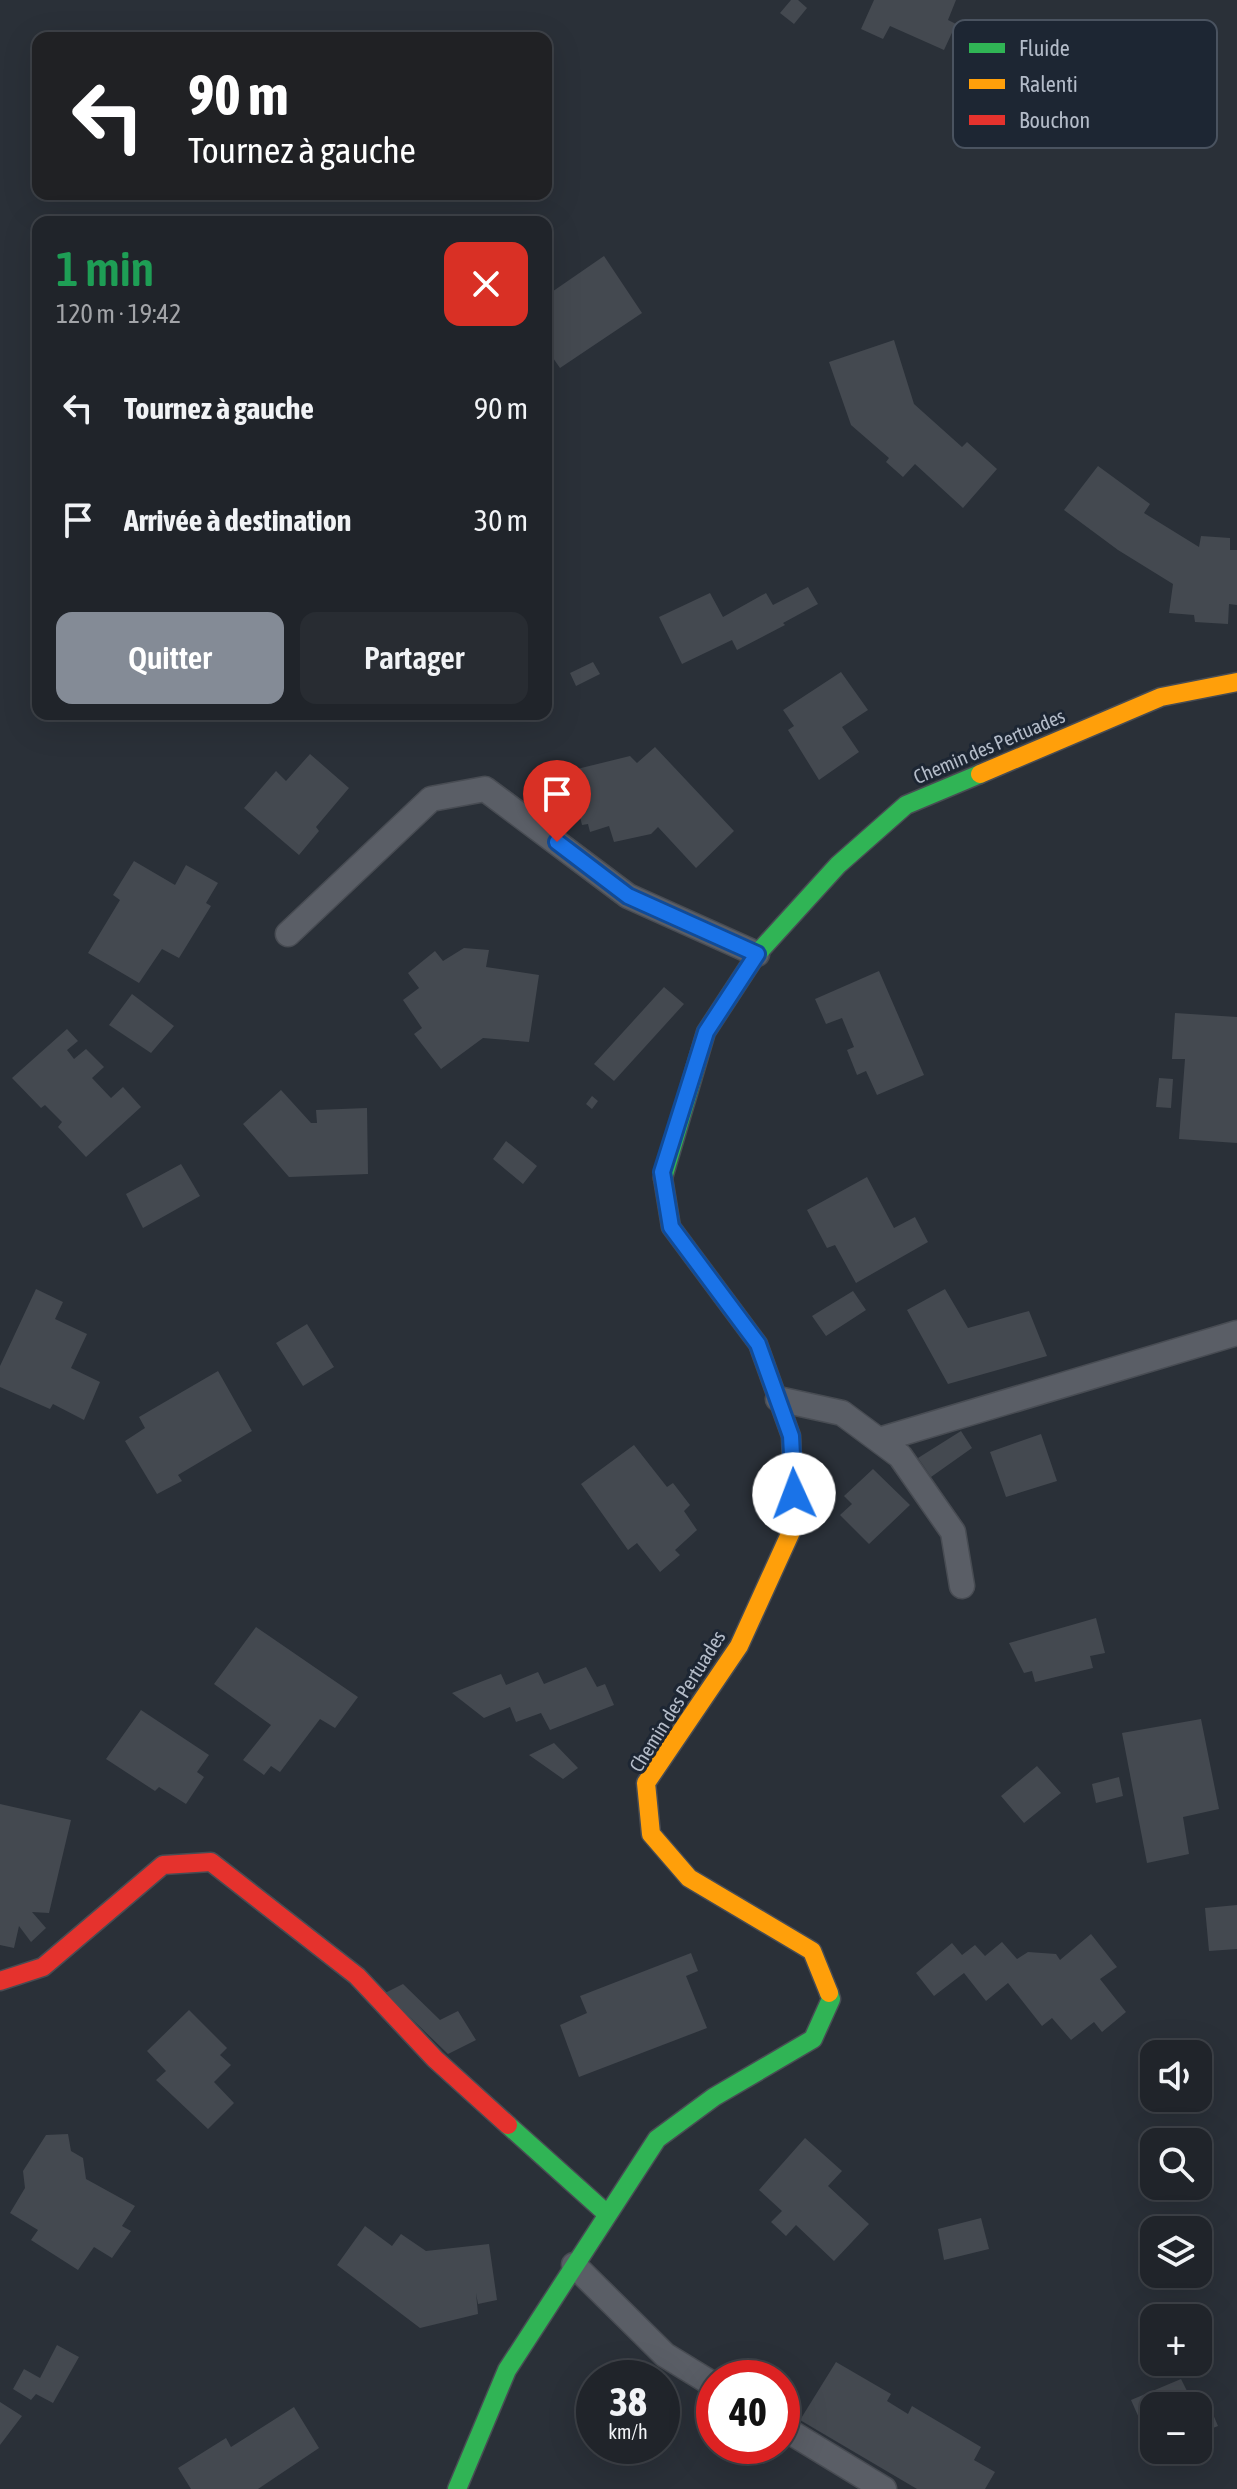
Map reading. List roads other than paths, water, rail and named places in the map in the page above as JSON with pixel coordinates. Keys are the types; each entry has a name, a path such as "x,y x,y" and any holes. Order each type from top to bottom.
{"street":[{"name":"Chemin des Pertuades","path":"457,2489 507,2370 606,2213 657,2139 714,2097 813,2039 831,1999 812,1951 689,1878 651,1834 646,1783 739,1646 795,1523 791,1436 758,1344 671,1227 662,1172 706,1032 757,954 838,865 906,805 1161,697 1237,682"},
{"path":"0,1981 43,1967 163,1865 211,1862 357,1976 435,2059 606,2213"}],"lane":[{"path":"288,934 431,799 485,789 628,896 757,954"},
{"path":"879,1440 1237,1333"},
{"path":"778,1399 842,1413 900,1456 953,1532 962,1586"},
{"path":"574,2265 665,2355 696,2374"},
{"path":"800,2438 884,2489"}]}
